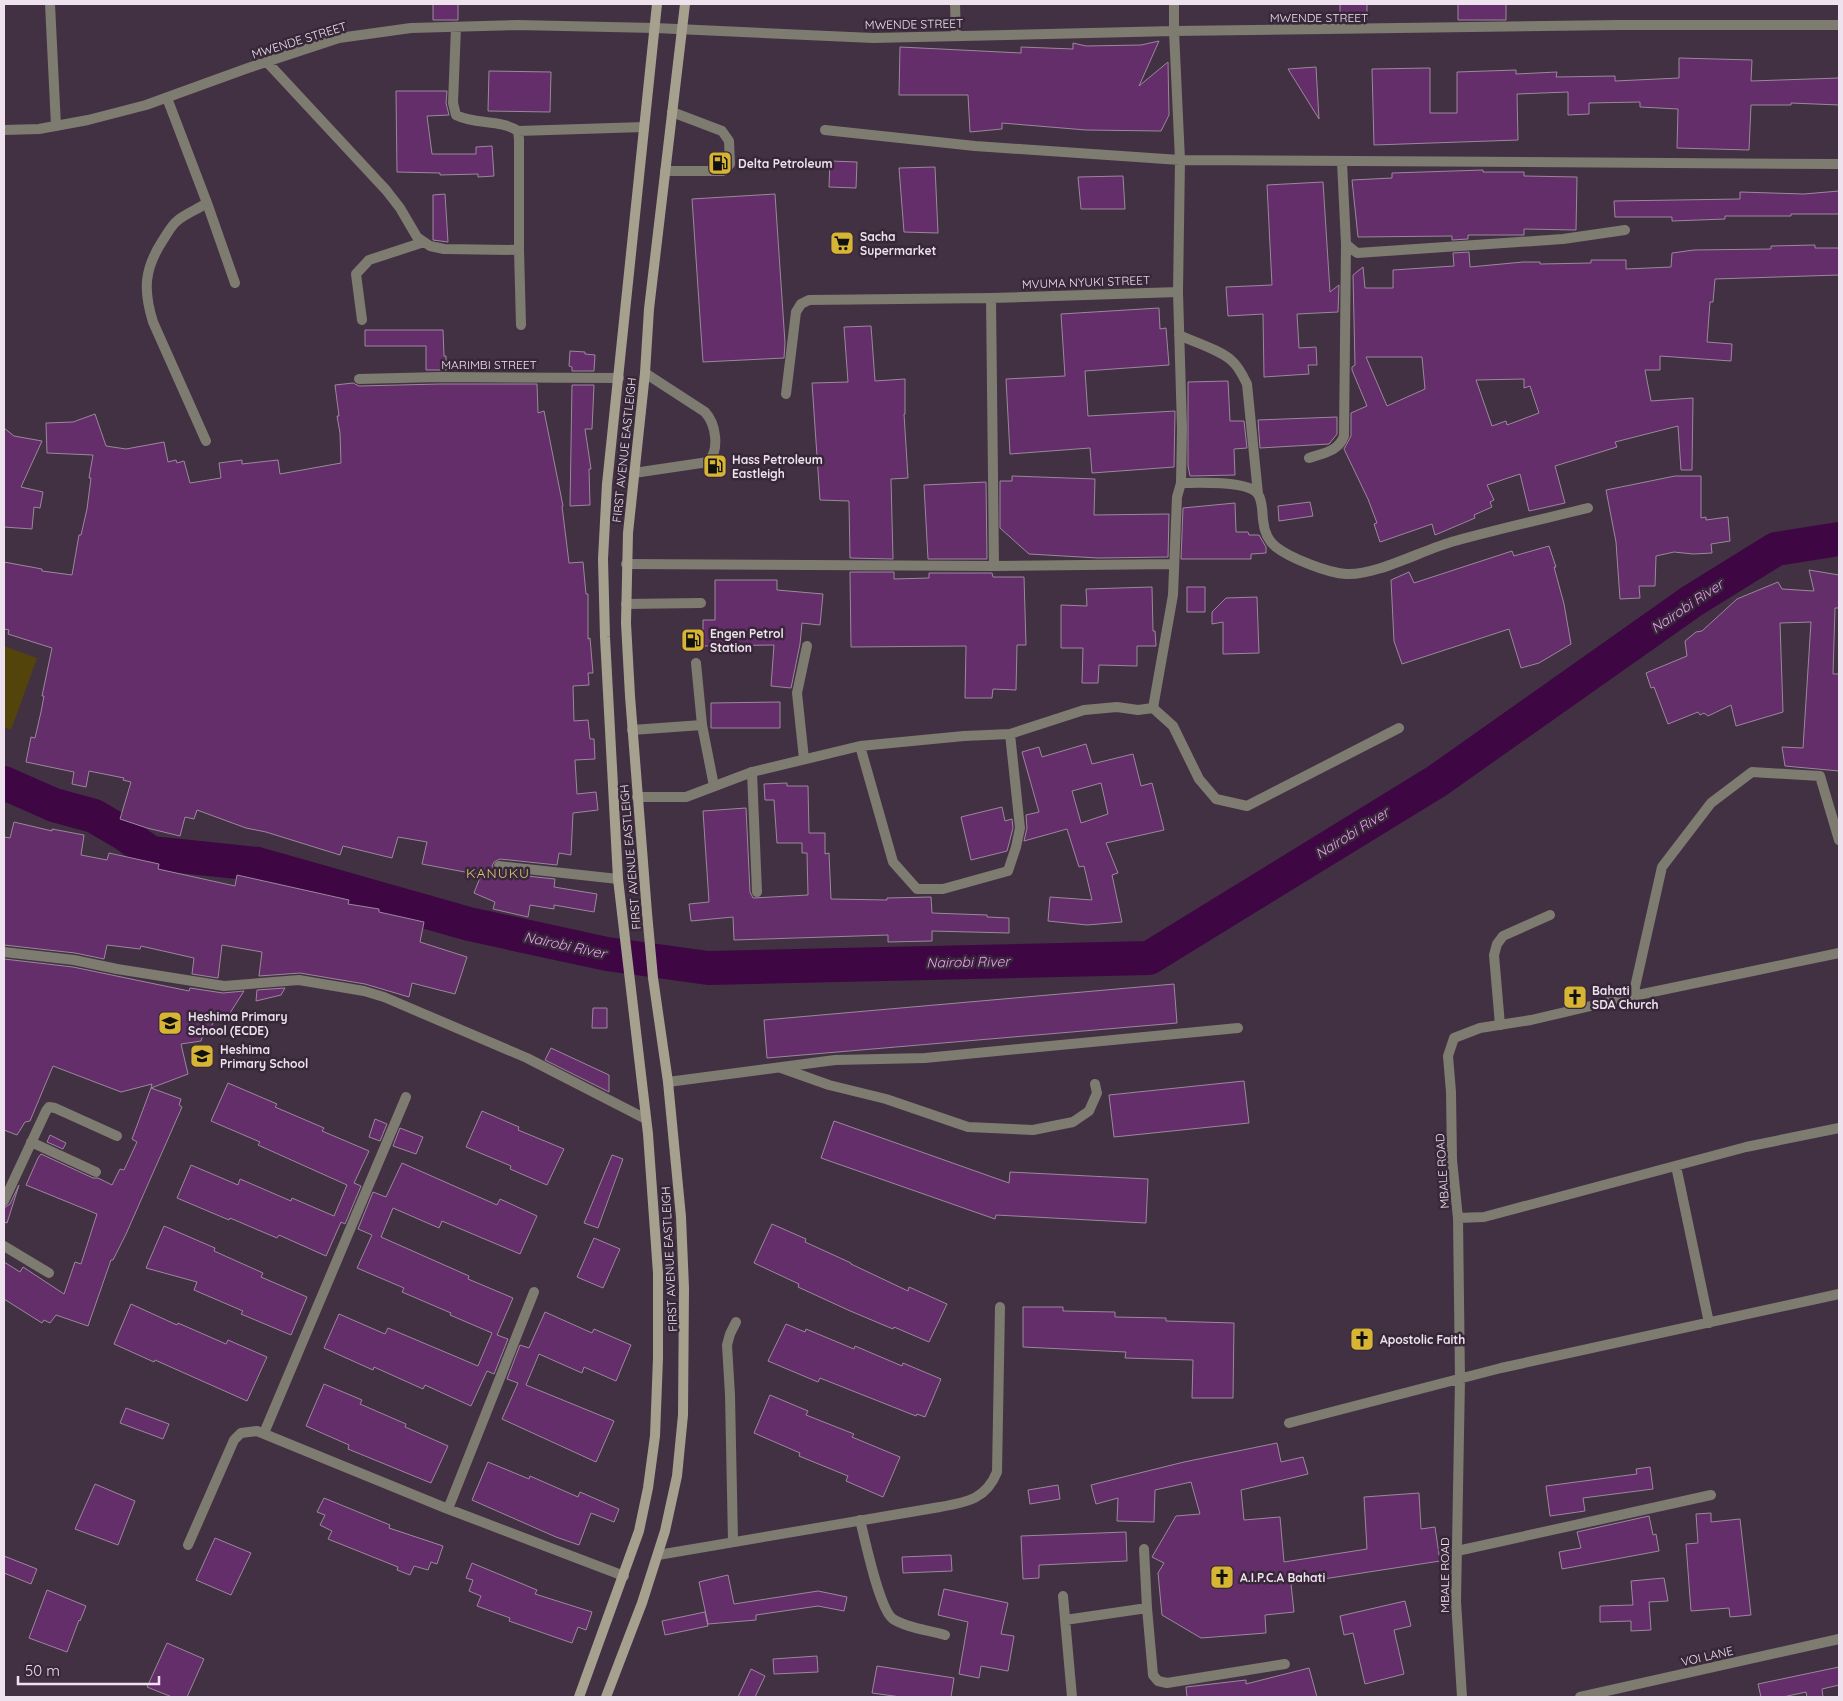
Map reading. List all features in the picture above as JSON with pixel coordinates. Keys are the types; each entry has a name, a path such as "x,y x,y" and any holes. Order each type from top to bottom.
{"main road":[{"name":"FIRST AVENUE EASTLEIGH","path":"579,1697 639,1531 648,1488 655,1426 658,1358 658,1273 646,1119 624,915 618,879 605,637 603,559 618,378 657,4"},
{"name":"FIRST AVENUE EASTLEIGH","path":"606,1697 665,1531 676,1476 683,1415 685,1347 681,1217 668,1082 653,978 637,797 626,604 626,564 649,309 685,4"}],"street":[{"path":"50,4 56,126"},
{"path":"955,4 956,36"},
{"path":"1153,708 1173,595 1177,498 1181,482 1182,428 1178,292 1180,160 1174,4"},
{"name":"MWENDE STREET","path":"4,130 56,126 88,120 146,105 339,38 411,28 517,25 655,28 873,38 1174,30 1618,25 1839,25"},
{"path":"456,27 453,102 456,115 464,119 511,126 518,131 644,127"},
{"path":"267,62 386,190 400,208 417,237 430,246 444,249 519,250"},
{"path":"167,98 235,283"},
{"path":"665,171 723,171 730,164 729,141 722,132 672,112"},
{"path":"825,130 975,146 1180,160 1839,164"},
{"path":"518,131 521,325"},
{"path":"1308,458 1333,450 1341,444 1344,436 1346,244 1342,162"},
{"path":"206,441 153,322 147,302 146,284 149,265 170,229 177,221 207,203"},
{"path":"1346,244 1357,253 1563,239 1625,230"},
{"path":"362,320 356,274 369,260 424,242"},
{"name":"MVUMA NYUKI STREET","path":"786,394 796,312 801,304 809,300 991,298 1178,292"},
{"path":"991,298 994,566"},
{"path":"1179,335 1232,360 1244,377 1247,384 1258,494 1262,505 1267,537 1276,546 1307,563 1332,572 1347,574 1369,572 1453,541 1588,508"},
{"path":"634,473 708,462 714,457 715,449 713,424 705,412 644,372"},
{"name":"MARIMBI STREET","path":"359,379 440,376 618,378"},
{"path":"1181,482 1243,486 1252,489 1258,494"},
{"path":"626,564 994,566 1174,564"},
{"path":"626,604 701,603"},
{"path":"804,759 797,693 808,646"},
{"path":"696,663 702,725 714,786"},
{"path":"637,797 686,797 752,772 860,746 964,736 1010,734 1084,710 1118,707 1138,710 1153,708 1173,726 1199,779 1216,799 1247,806 1398,728"},
{"path":"632,730 702,725"},
{"path":"860,746 894,862 917,888 944,889 1008,871 1020,828 1010,734"},
{"path":"752,772 757,892"},
{"path":"1633,996 1662,867 1711,803 1752,772 1820,776 1839,840"},
{"path":"499,866 618,879"},
{"path":"1500,1025 1494,954 1497,944 1503,936 1550,915"},
{"path":"4,952 74,960 117,969 224,986 299,980 364,991 384,997 527,1058 646,1119"},
{"name":"MBALE ROAD","path":"1462,1697 1456,1601 1460,1379 1458,1218 1452,1160 1451,1092 1448,1056 1454,1038 1480,1028 1531,1020 1633,996 1839,953"},
{"path":"668,1082 835,1060 925,1058 1238,1028"},
{"path":"781,1068 829,1084 886,1099 968,1127 1033,1130 1073,1122 1089,1111 1097,1093 1095,1084"},
{"path":"264,1433 406,1097"},
{"path":"4,1201 49,1107 117,1136"},
{"path":"1458,1218 1484,1217 1746,1147 1839,1128"},
{"path":"31,1142 96,1172"},
{"path":"1676,1166 1710,1323"},
{"path":"4,1173 14,1178"},
{"path":"4,1246 49,1273"},
{"path":"448,1509 534,1292"},
{"path":"1289,1423 1501,1368 1839,1294"},
{"path":"658,1555 965,1502 985,1493 993,1483 997,1472 1000,1308"},
{"path":"733,1541 727,1345 736,1322"},
{"path":"188,1545 234,1440 241,1433 257,1431 448,1509 624,1576"},
{"path":"1457,1551 1711,1496"},
{"path":"860,1520 882,1601 891,1617 902,1624 945,1634"},
{"path":"1144,1548 1153,1675 1158,1681 1167,1684 1285,1664"},
{"path":"1063,1596 1072,1697"},
{"path":"1065,1620 1147,1608"},
{"name":"VOI LANE","path":"1580,1697 1839,1639"}],"shaded area":[{"path":"4,646 37,658 11,730 4,727"}],"building":[{"path":"433,4 458,4 458,20 433,20"},
{"path":"1340,4 1367,4 1367,20 1340,20"},
{"path":"1458,4 1506,4 1506,20 1458,20"},
{"path":"1159,41 1139,86 1168,62 1169,115 1161,131 1086,130 1002,123 1002,129 970,132 968,95 899,95 900,47 1021,53 1021,47 1073,49 1073,43 1086,46 1141,45"},
{"path":"1679,58 1752,60 1751,81 1839,78 1839,105 1791,103 1791,105 1751,105 1749,150 1677,148 1678,109 1640,107 1640,102 1589,103 1589,114 1568,115 1568,92 1517,94 1518,140 1374,145 1372,69 1430,68 1430,113 1457,113 1457,72 1516,70 1516,74 1557,72 1556,77 1615,76 1615,81 1679,78"},
{"path":"1316,67 1319,119 1288,69"},
{"path":"489,71 551,72 550,112 488,111"},
{"path":"396,91 447,91 446,103 449,115 427,116 432,154 476,154 476,147 492,146 494,176 478,177 478,174 440,175 440,173 397,172"},
{"path":"830,161 857,162 856,188 829,187"},
{"path":"935,167 938,233 904,232 899,168"},
{"path":"1483,170 1483,172 1524,172 1524,176 1577,177 1576,230 1524,229 1524,235 1468,235 1468,239 1452,240 1452,236 1358,237 1352,180 1392,178 1392,173"},
{"path":"1123,176 1125,209 1081,209 1078,177"},
{"path":"1323,182 1330,292 1339,285 1338,312 1297,314 1299,348 1316,347 1317,365 1308,365 1309,374 1264,377 1263,314 1228,316 1226,287 1272,285 1267,185"},
{"path":"1839,191 1839,214 1725,216 1725,219 1672,221 1672,217 1615,217 1614,201 1740,199 1740,192 1804,194"},
{"path":"445,194 448,242 433,240 433,195"},
{"path":"775,194 785,343 784,358 703,362 692,199"},
{"path":"1815,245 1815,248 1839,248 1839,275 1715,279 1713,302 1710,302 1707,342 1732,344 1731,361 1660,356 1660,370 1645,370 1651,401 1693,398 1692,470 1681,470 1678,426 1615,442 1617,447 1555,466 1565,503 1529,511 1520,474 1487,485 1494,500 1490,502 1492,507 1474,515 1475,518 1435,535 1432,524 1380,542 1374,524 1377,523 1368,499 1344,449 1351,436 1351,413 1367,406 1352,370 1352,367 1355,365 1353,275 1363,267 1365,288 1393,288 1393,270 1454,266 1453,253 1469,252 1470,267 1523,262 1540,262 1540,264 1591,263 1591,260 1626,260 1626,269 1671,267 1672,253 1694,250 1771,249 1771,246","holes":["1366,357 1422,357 1425,389 1387,406","1524,379 1524,388 1530,386 1539,413 1507,425 1506,421 1492,426 1476,380"]},
{"path":"1159,308 1160,329 1166,328 1169,365 1085,371 1088,416 1175,411 1174,467 1092,473 1090,448 1010,454 1006,379 1065,376 1061,314"},
{"path":"871,326 875,381 905,379 904,414 908,478 891,479 893,559 850,558 849,501 820,500 812,383 848,382 844,327"},
{"path":"365,330 443,330 446,370 426,370 426,346 365,346"},
{"path":"570,351 595,355 594,371 572,371 572,367 569,366"},
{"path":"1228,381 1230,421 1244,421 1247,448 1234,449 1235,475 1190,476 1188,466 1188,382"},
{"path":"353,383 359,386 537,384 538,413 544,411 563,506 569,563 583,562 586,594 588,594 588,639 590,638 593,673 588,673 589,685 573,686 574,721 588,720 590,739 594,739 595,759 575,760 577,794 596,792 598,810 573,813 571,855 559,853 557,865 500,859 494,862 492,866 498,873 555,879 554,887 597,894 594,912 554,905 554,909 530,905 528,917 493,909 495,902 474,893 481,875 422,864 427,842 398,837 392,858 343,846 340,855 266,832 246,828 197,810 194,819 185,817 180,836 147,828 120,819 131,782 123,780 124,778 89,771 86,787 72,784 74,772 26,762 31,737 35,738 41,712 44,696 42,696 52,648 8,634 9,630 4,629 4,562 42,569 42,571 72,575 79,535 81,535 87,509 93,455 47,453 46,423 73,422 95,414 106,446 126,449 164,442 168,462 176,460 177,463 184,461 190,483 221,478 219,463 242,460 242,464 278,460 280,474 341,463 340,433 337,416 339,416 335,385"},
{"path":"572,385 594,385 592,429 585,429 591,469 589,469 590,505 570,506"},
{"path":"1337,417 1337,434 1329,444 1260,448 1258,420"},
{"path":"4,428 14,436 42,441 21,487 43,492 40,508 34,507 32,529 4,527"},
{"path":"1012,476 1095,479 1094,515 1169,514 1168,557 1098,558 1029,554 1000,528 1000,481 1012,481"},
{"path":"1675,476 1701,476 1701,518 1706,517 1706,520 1728,517 1730,541 1711,544 1712,553 1674,552 1656,556 1655,586 1639,586 1640,598 1620,599 1616,542 1606,490"},
{"path":"986,482 987,559 928,559 924,485"},
{"path":"1310,502 1313,516 1279,521 1278,506"},
{"path":"1235,503 1236,532 1248,532 1249,535 1259,535 1266,547 1266,553 1251,554 1251,559 1181,559 1183,508"},
{"path":"1549,546 1556,567 1554,567 1564,604 1571,644 1539,663 1521,668 1509,629 1402,664 1394,641 1391,580 1409,572 1414,583 1512,551 1514,556"},
{"path":"1809,570 1839,575 1839,608 1835,608 1833,674 1839,674 1839,771 1785,766 1782,747 1803,748 1811,622 1780,623 1783,712 1736,726 1731,705 1708,716 1704,713 1700,715 1698,712 1668,724 1654,687 1651,688 1646,673 1687,656 1685,641 1696,632 1702,631 1737,599 1778,582 1782,589 1814,591"},
{"path":"850,572 894,572 894,579 929,578 929,573 992,573 993,577 1024,577 1026,645 1017,645 1016,690 993,689 992,698 965,698 966,646 851,647"},
{"path":"715,580 777,580 777,590 823,594 820,625 802,623 800,644 791,688 771,686 774,645 703,646 703,620 715,620"},
{"path":"1152,587 1153,631 1155,631 1156,646 1137,646 1137,666 1099,665 1098,683 1082,683 1083,648 1061,648 1061,605 1087,606 1086,589"},
{"path":"1187,587 1205,587 1205,612 1187,612"},
{"path":"1257,597 1259,653 1223,654 1223,622 1212,624 1212,612 1226,598"},
{"path":"780,702 780,728 711,728 711,703"},
{"path":"1086,744 1092,764 1133,754 1141,786 1152,783 1164,830 1106,843 1118,873 1112,875 1122,922 1087,925 1048,921 1050,897 1092,900 1084,866 1079,867 1067,829 1024,841 1027,828 1026,815 1039,812 1022,752 1039,747 1042,757","holes":["1101,783 1108,814 1081,823 1072,791"]},
{"path":"787,783 787,786 808,786 809,833 825,833 825,854 829,853 831,899 887,900 887,898 931,897 932,913 987,915 987,917 1009,918 1009,933 932,931 932,941 888,942 888,935 734,940 733,917 691,921 689,904 709,902 703,811 746,808 750,892 753,898 808,895 807,853 802,853 802,843 777,843 774,800 765,800 764,784"},
{"path":"1002,807 1005,821 1012,819 1013,828 1007,851 971,860 961,817"},
{"path":"14,822 52,831 52,829 84,835 81,855 107,860 109,853 159,864 158,869 235,886 237,875 349,900 348,904 379,909 379,912 424,922 420,942 467,957 455,994 412,983 409,997 365,984 300,973 259,976 262,952 222,945 218,978 192,974 194,958 141,946 140,949 107,945 104,959 75,953 4,945 4,837 10,838"},
{"path":"4,959 73,967 189,991 190,988 223,993 244,991 230,1013 215,1019 210,1029 205,1029 201,1041 181,1044 188,1074 151,1088 152,1084 121,1092 53,1066 30,1121 25,1122 17,1135 4,1130"},
{"path":"1174,984 1177,1023 767,1058 764,1020"},
{"path":"285,988 281,995 256,1001 257,990"},
{"path":"593,1008 607,1008 607,1028 592,1028"},
{"path":"551,1048 609,1075 609,1092 545,1060"},
{"path":"1244,1081 1249,1123 1114,1137 1109,1095"},
{"path":"228,1083 277,1104 275,1107 324,1128 322,1131 369,1151 354,1183 361,1186 345,1224 341,1222 326,1256 279,1235 277,1238 177,1198 191,1165 238,1185 240,1179 291,1201 292,1198 334,1216 347,1185 258,1145 260,1142 211,1121"},
{"path":"151,1088 181,1099 179,1105 182,1107 126,1234 113,1260 111,1260 88,1326 56,1315 50,1323 44,1320 42,1323 4,1299 4,1262 20,1272 23,1267 64,1294 75,1262 81,1264 97,1214 26,1185 38,1158 41,1154 112,1185 120,1169 124,1170 137,1142 132,1139"},
{"path":"482,1111 519,1127 518,1130 564,1149 547,1185 510,1169 511,1166 466,1147"},
{"path":"375,1119 387,1124 380,1141 369,1137"},
{"path":"834,1121 1009,1183 1010,1172 1148,1179 1146,1223 996,1215 995,1219 821,1158"},
{"path":"400,1128 423,1137 416,1154 393,1146"},
{"path":"50,1135 66,1143 63,1149 47,1142"},
{"path":"612,1155 623,1159 598,1228 584,1223"},
{"path":"402,1163 497,1205 500,1199 537,1216 520,1254 442,1221 439,1228 393,1208 381,1237 469,1276 468,1279 513,1298 497,1335 508,1339 494,1374 487,1371 471,1406 425,1385 423,1389 374,1367 373,1370 324,1348 339,1314 385,1334 388,1328 478,1366 492,1333 402,1292 404,1288 357,1268 372,1235 358,1229 373,1192 386,1197"},
{"path":"19,1185 7,1223 4,1222 4,1208 10,1204"},
{"path":"772,1224 806,1239 805,1242 908,1291 909,1287 947,1304 929,1342 848,1310 798,1287 799,1284 754,1263"},
{"path":"164,1226 215,1248 214,1251 263,1273 261,1277 307,1297 291,1335 241,1314 243,1311 194,1290 197,1282 146,1268"},
{"path":"594,1238 620,1249 603,1288 577,1277"},
{"path":"131,1304 177,1325 178,1323 226,1344 228,1340 267,1357 247,1401 114,1344"},
{"path":"1023,1307 1063,1307 1063,1311 1115,1312 1115,1317 1166,1318 1166,1321 1234,1323 1233,1398 1192,1398 1193,1360 1125,1358 1126,1352 1023,1347"},
{"path":"545,1312 592,1333 594,1329 631,1345 616,1381 584,1367 582,1373 539,1354 526,1385 614,1421 596,1462 502,1419 518,1383 507,1379 520,1345 529,1348"},
{"path":"786,1324 805,1332 806,1329 854,1349 855,1346 902,1366 903,1363 941,1379 925,1417 917,1414 916,1416 820,1378 818,1382 768,1361"},
{"path":"324,1384 362,1400 360,1404 406,1424 405,1427 448,1446 431,1483 348,1449 349,1445 306,1426"},
{"path":"770,1395 808,1411 806,1415 854,1434 852,1437 900,1457 883,1497 846,1481 848,1476 799,1456 800,1453 754,1433"},
{"path":"126,1408 169,1424 163,1439 120,1423"},
{"path":"1277,1443 1281,1462 1303,1457 1308,1474 1241,1490 1244,1520 1280,1517 1284,1562 1367,1549 1364,1497 1419,1493 1421,1529 1435,1527 1440,1561 1291,1584 1294,1612 1265,1615 1266,1633 1201,1638 1162,1615 1158,1573 1164,1563 1152,1557 1176,1516 1200,1514 1191,1482 1155,1490 1154,1522 1117,1521 1118,1498 1096,1504 1091,1485 1184,1462"},
{"path":"488,1462 529,1479 530,1476 578,1497 580,1492 619,1509 614,1522 591,1513 579,1545 556,1537 472,1500"},
{"path":"1650,1467 1653,1489 1583,1498 1585,1511 1550,1516 1546,1486 1637,1474 1636,1469"},
{"path":"95,1484 135,1501 118,1545 75,1529"},
{"path":"1058,1485 1060,1499 1030,1504 1028,1490"},
{"path":"324,1498 390,1525 389,1528 443,1546 437,1564 431,1562 428,1570 414,1566 410,1575 397,1570 398,1567 328,1539 332,1531 320,1525 325,1515 317,1512"},
{"path":"1711,1513 1711,1522 1740,1519 1751,1615 1730,1617 1729,1608 1691,1611 1686,1544 1698,1543 1696,1514"},
{"path":"1649,1516 1653,1535 1656,1534 1659,1551 1562,1569 1559,1552 1581,1548 1577,1532"},
{"path":"1126,1532 1127,1561 1039,1565 1039,1578 1023,1579 1021,1536"},
{"path":"215,1538 251,1553 231,1595 196,1580"},
{"path":"951,1555 952,1571 903,1573 902,1557"},
{"path":"4,1556 37,1569 31,1584 4,1573"},
{"path":"472,1563 537,1590 535,1594 592,1612 586,1630 578,1627 572,1643 509,1621 510,1618 477,1606 481,1596 469,1591 473,1580 466,1578"},
{"path":"728,1575 734,1604 818,1591 847,1597 844,1611 818,1606 756,1615 756,1620 708,1624 699,1582"},
{"path":"1664,1578 1668,1601 1649,1602 1651,1630 1631,1631 1631,1621 1600,1622 1600,1606 1633,1605 1631,1581"},
{"path":"944,1589 1008,1603 1001,1634 1014,1636 1008,1671 981,1666 979,1678 959,1674 968,1622 938,1615"},
{"path":"47,1590 86,1606 67,1652 29,1638"},
{"path":"1405,1601 1411,1626 1394,1630 1404,1674 1365,1684 1353,1633 1344,1635 1340,1616"},
{"path":"705,1612 708,1626 665,1635 662,1621"},
{"path":"167,1643 204,1659 187,1697 172,1697 147,1687"},
{"path":"817,1656 818,1672 774,1674 773,1659"},
{"path":"877,1666 954,1678 951,1697 901,1697 872,1693"},
{"path":"1839,1667 1839,1685 1822,1689 1823,1697 1807,1697 1806,1692 1783,1697 1761,1697 1758,1684"},
{"path":"1309,1668 1317,1697 1187,1697 1186,1687 1246,1680 1246,1684"},
{"path":"751,1669 765,1676 755,1697 738,1697"}],"waterway":[{"name":"Nairobi River","path":"4,783 54,805 94,816 123,833 151,853 258,864 469,924 607,954 708,968 1149,958 1437,781 1692,601 1776,549 1839,539"}],"place":[{"name":"Delta Petroleum","path":"720,163"},
{"name":"Sacha Supermarket","path":"842,243"},
{"name":"Hass Petroleum Eastleigh","path":"715,466"},
{"name":"Engen Petrol Station","path":"693,640"},
{"name":"Bahati SDA Church","path":"1575,997"},
{"name":"Heshima Primary School (ECDE)","path":"170,1023"},
{"name":"Heshima Primary School","path":"202,1056"},
{"name":"Apostolic Faith","path":"1362,1339"},
{"name":"A.I.P.C.A Bahati","path":"1222,1577"}],"district":[{"name":"KANUKU","path":"498,873"}]}
